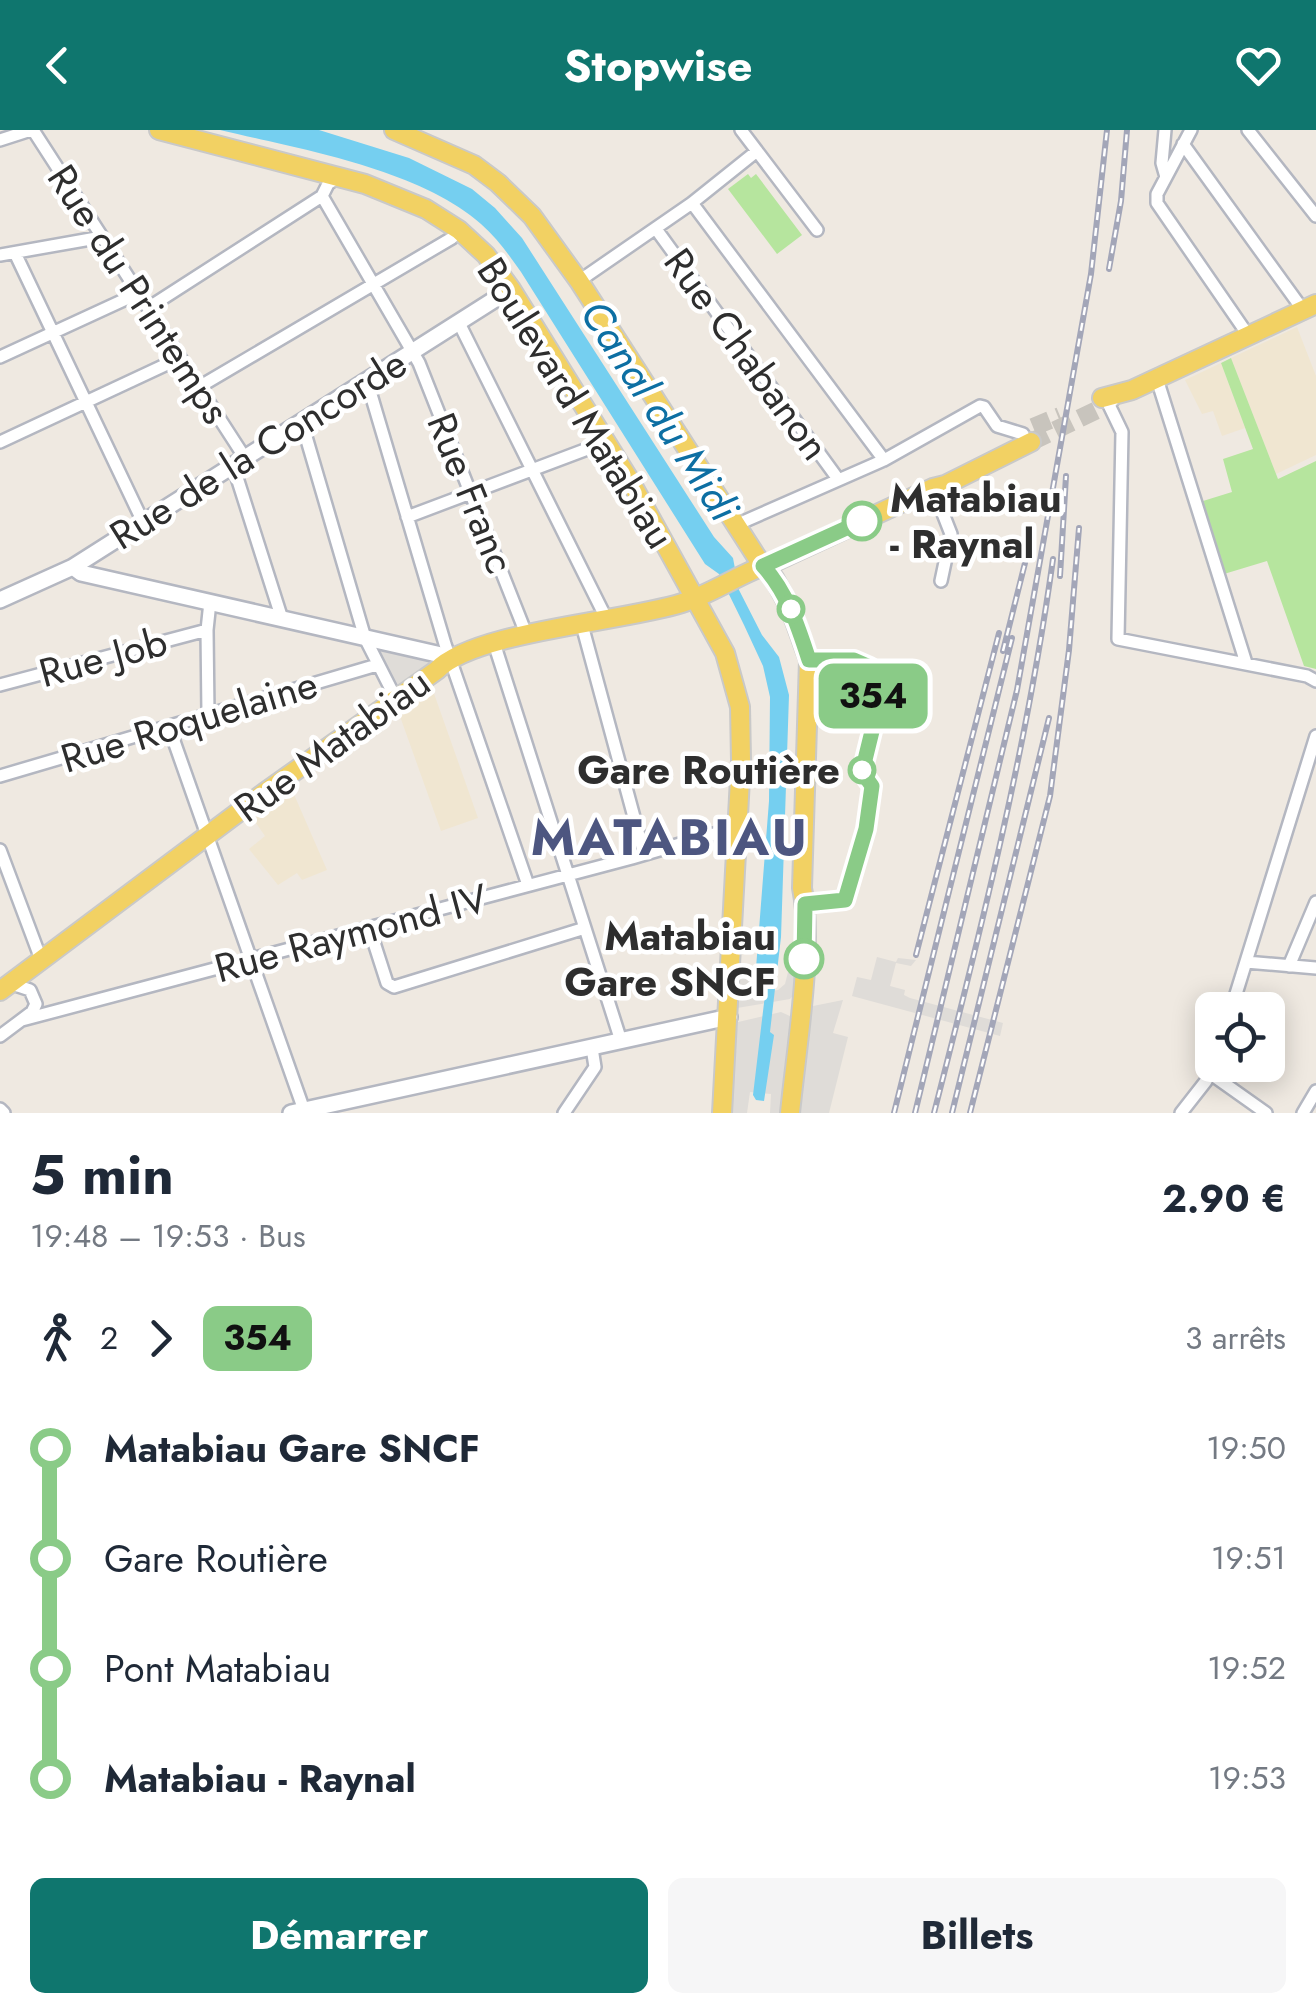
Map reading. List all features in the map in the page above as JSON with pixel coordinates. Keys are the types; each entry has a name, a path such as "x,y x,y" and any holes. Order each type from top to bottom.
{"main road":[{"name":"Boulevard Matabiau","path":"159,130 338,177 400,198 459,230 486,255 511,290 606,442 725,654 740,707 738,826 722,1113"},
{"path":"394,130 456,154 498,183 532,216 736,525 756,568 774,578 791,610 809,660 802,888 804,960 790,1113"},
{"path":"1112,399 1309,307"},
{"name":"Rue Matabiau","path":"6,987 450,657 494,643 684,602 998,461 1029,435"}],"street":[{"path":"0,140 32,130"},
{"name":"Rue du Printemps","path":"32,130 199,386 239,461 282,619"},
{"path":"741,130 818,230"},
{"path":"1165,130 1162,163 1166,177"},
{"path":"1191,130 1158,194 1159,208 1248,336"},
{"path":"1248,130 1316,216"},
{"path":"1183,144 1309,307"},
{"path":"578,281 692,203 757,151"},
{"path":"148,308 322,196 328,184 338,177"},
{"name":"Rue Franc","path":"322,196 412,352 527,636"},
{"path":"692,203 884,460"},
{"name":"Rue Chabanon","path":"656,229 838,480"},
{"path":"199,386 452,238 459,230"},
{"path":"0,255 102,237"},
{"path":"15,253 143,522"},
{"name":"Rue de la Concorde","path":"0,600 73,566 511,290"},
{"path":"0,357 138,293"},
{"path":"459,323 607,620"},
{"path":"0,442 180,358"},
{"path":"1157,379 1246,663"},
{"path":"367,381 450,657 528,885"},
{"path":"1112,399 1122,432 1118,639 1246,663 1316,681"},
{"path":"736,525 884,460 980,406 997,426 1029,435"},
{"path":"302,423 365,638 396,699"},
{"path":"407,517 606,442"},
{"path":"933,488 951,534 941,581"},
{"path":"73,566 81,572 450,657"},
{"path":"208,714 210,602"},
{"path":"582,625 644,854"},
{"name":"Rue Job","path":"0,685 207,630"},
{"path":"494,643 622,1040"},
{"name":"Rue Roquelaine","path":"0,776 377,665"},
{"path":"169,727 253,959 300,1112 728,1017"},
{"path":"1236,992 1316,736"},
{"name":"Rue Raymond IV","path":"22,1020 738,826"},
{"path":"0,850 42,962"},
{"path":"1288,966 1316,902"},
{"path":"369,928 387,983 394,987 586,928"},
{"path":"1246,962 1316,968"},
{"path":"0,1036 36,1008 36,998 25,987 6,987"},
{"path":"564,1113 595,1067 592,1048"},
{"path":"1181,1113 1203,1082"},
{"path":"1228,1082 1266,1113"},
{"path":"1303,1113 1316,1091"}],"shaded area":[{"path":"1297,327 1316,376 1316,455 1276,474 1231,358"},
{"path":"1221,363 1245,428 1222,436 1213,411 1202,414 1185,380"},
{"path":"372,646 433,659 434,663 396,690"},
{"path":"431,685 478,818 441,831 397,708"},
{"path":"289,783 327,870 302,880 297,873 278,885 249,849 265,836 249,813"},
{"path":"877,957 896,962 898,958 916,960 911,966 896,963 890,986 905,990 904,995 910,998 1003,1023 1000,1036 852,996 857,977 871,980"},
{"path":"736,966 753,971 762,987 770,991 785,984 788,972 798,972 798,990 790,999 737,1008"},
{"path":"843,1000 833,1033 848,1037 829,1113 794,1113 808,1007"},
{"path":"781,1012 792,1017 784,1113 770,1113 771,1094 750,1092 747,1113 728,1113 734,1023"}],"green space":[{"path":"748,174 751,178 756,174 802,235 777,254 728,189"},
{"path":"1231,358 1278,479 1316,461 1316,669 1304,666 1267,561 1224,574 1203,501 1232,492 1223,459 1253,449 1221,363"}],"water":[{"path":"220,130 319,130 409,158 472,189 495,208 522,238 714,537 733,558 739,590 762,635 779,657 789,695 781,937 770,1032 774,1035 764,1101 753,1095 767,978 756,968 769,801 770,697 763,666 719,574 705,564 521,272 481,224 455,205 392,175"}],"tunnel":[{"path":"1031,442 1101,408"},
{"path":"1033,427 1060,416"}],"railway":[{"path":"915,1113 1017,690 1091,274 1107,130"},
{"path":"1109,269 1121,201 1127,130"},
{"path":"1060,576 1066,476"},
{"path":"970,1113 1050,796 1069,650 1079,528"},
{"path":"934,1113 1016,769 1053,559"},
{"path":"1003,651 1025,563"},
{"path":"916,955 999,633"},
{"path":"894,1113 1012,638"},
{"path":"952,1113 1049,718"}],"bus line":[{"name":"354","path":"804,959 805,904 845,900 848,895 866,829 872,786 862,772 876,715 870,667 854,660 809,660 791,610 763,566 862,521"}],"place":[{"name":"Matabiau - Raynal","path":"862,521"},
{"name":"Gare Routière","path":"862,770"},
{"name":"Matabiau Gare SNCF","path":"804,959"}],"district":[{"name":"MATABIAU","path":"670,837"}],"water label":[{"name":"Canal du Midi","path":"660,410"}]}
